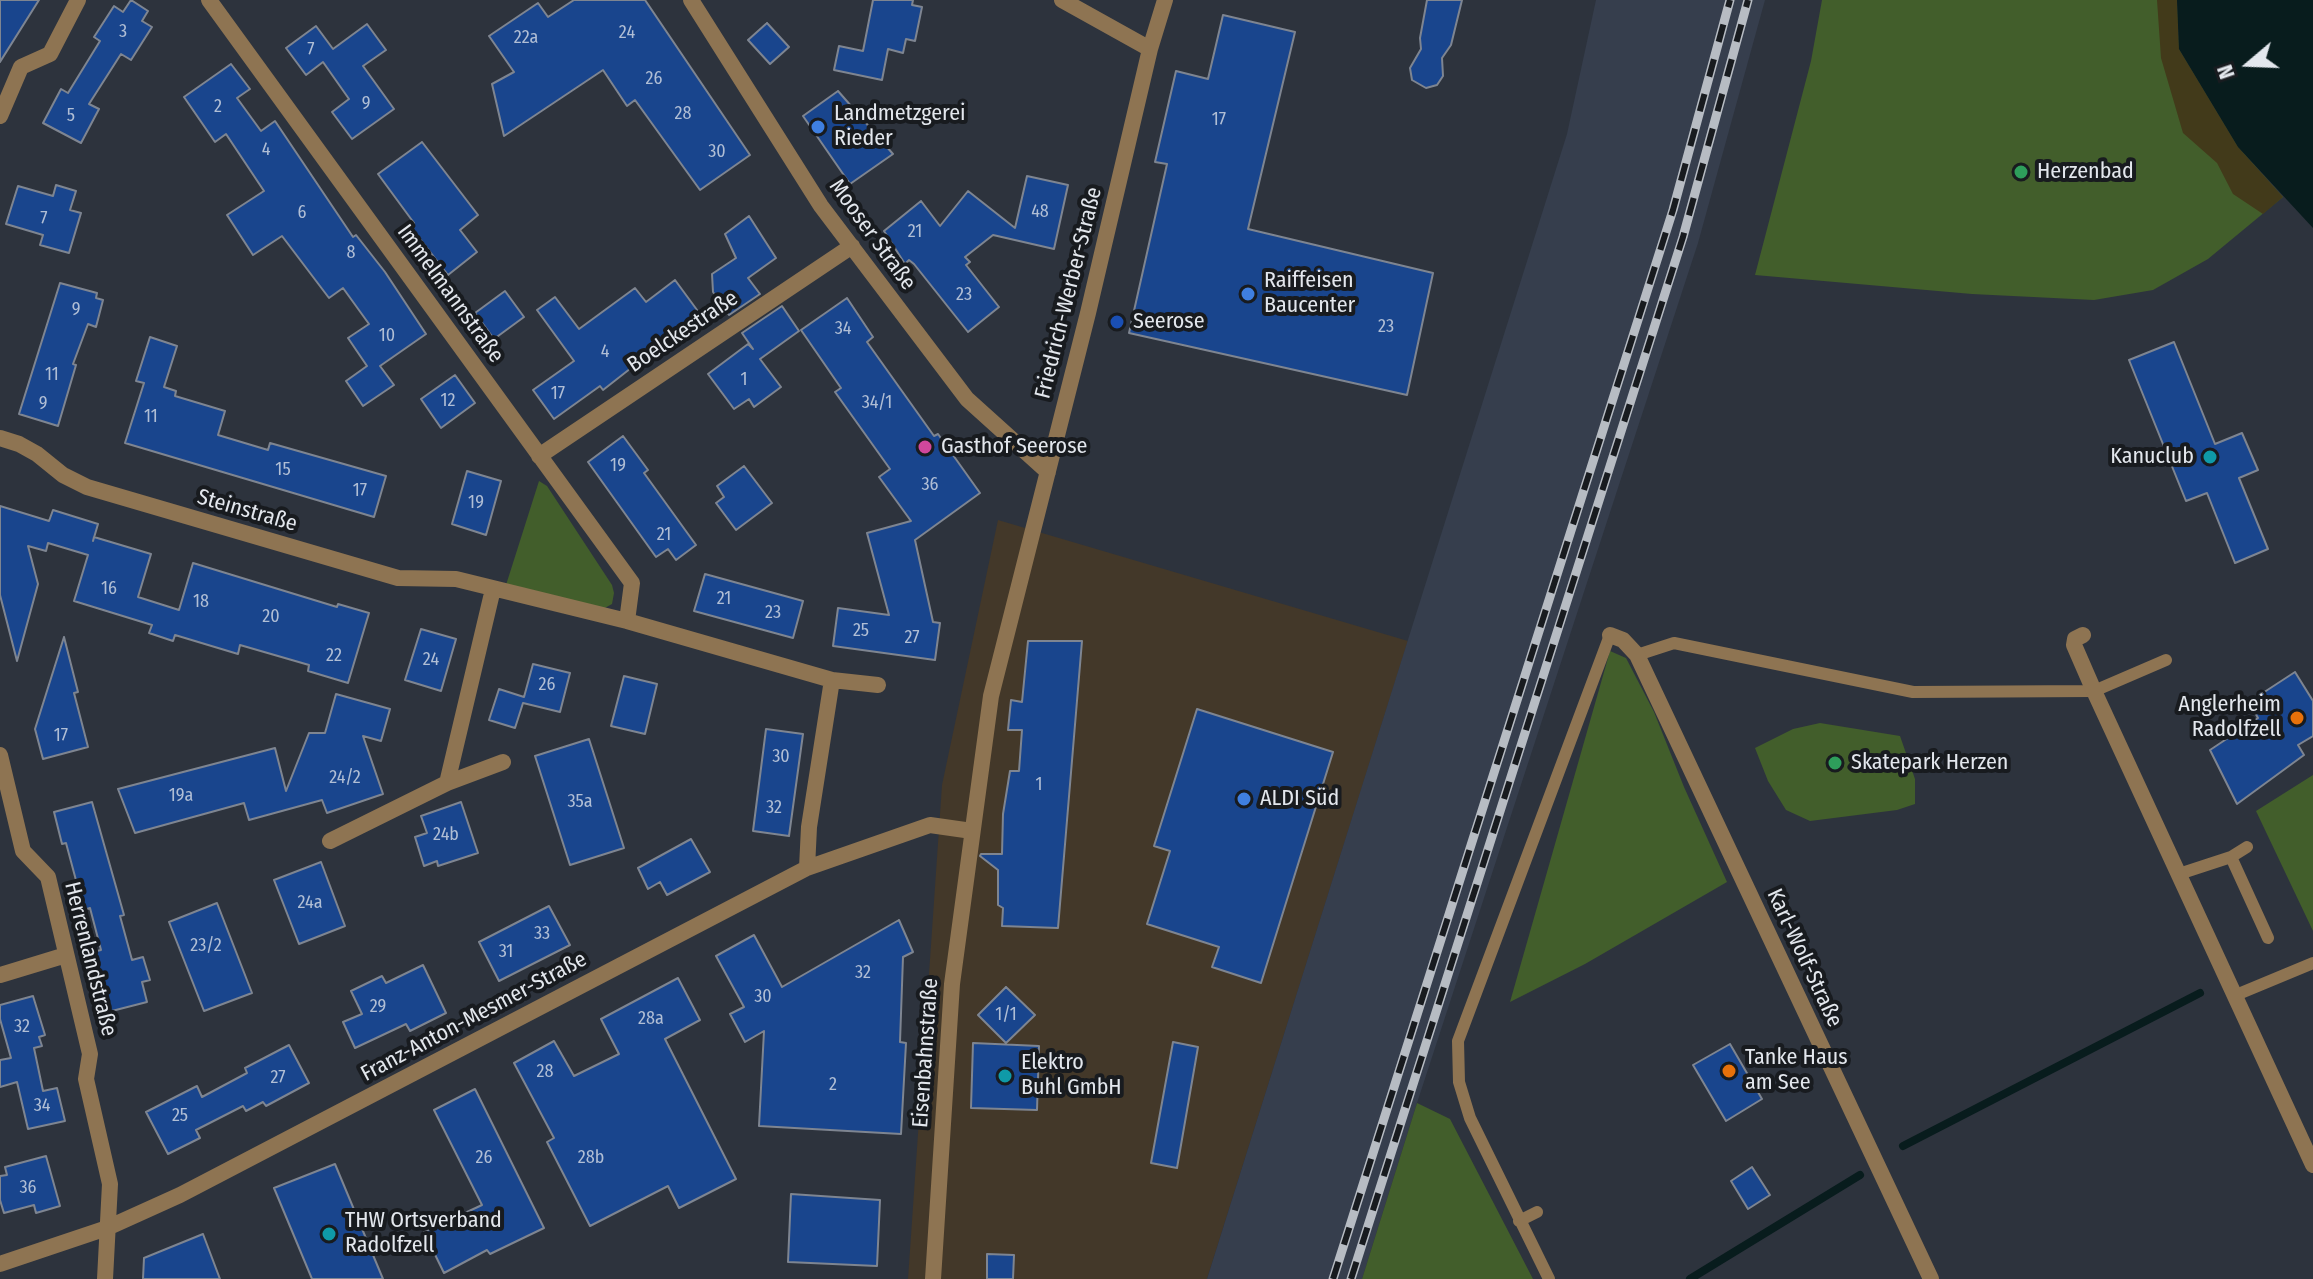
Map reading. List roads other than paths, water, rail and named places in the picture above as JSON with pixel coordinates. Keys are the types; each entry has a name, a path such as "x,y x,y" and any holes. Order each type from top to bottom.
{"street":[{"path":"0,116 21,67 50,54 78,0"},
{"name":"Immelmannstraße","path":"209,0 632,583 627,621"},
{"path":"1062,0 1150,49"},
{"name":"Friedrich-Werber-Straße","path":"972,831 991,696 1150,49 1165,0"},
{"name":"Mooser Straße","path":"695,1 821,206 967,399 1048,472"},
{"name":"Boelckestraße","path":"539,456 852,246"},
{"name":"Steinstraße","path":"0,438 37,454 63,475 87,487 398,578 456,579 627,621 832,680 878,685"},
{"path":"447,783 493,589"},
{"name":"Karl-Wolf-Straße","path":"1610,635 1623,640 1637,655 1931,1279"},
{"path":"2083,635 2075,639 2074,645 2313,1165"},
{"path":"807,868 809,827 832,680"},
{"name":"Herrenlandstraße","path":"0,755 23,851 48,877 90,1054 86,1079 110,1184 105,1279"},
{"path":"330,841 447,783 503,762"},
{"name":"Franz-Anton-Mesmer-Straße","path":"0,1264 107,1228 182,1194 807,868 930,825 972,831"},
{"name":"Eisenbahnstraße","path":"933,1279 952,984 972,831"},
{"path":"0,975 66,955"}],"lane":[{"path":"1549,1279 1470,1118 1459,1082 1458,1041 1610,635"},
{"path":"1637,655 1674,643 1913,692 2094,691 2166,660"},
{"path":"2179,874 2231,857 2247,847"},
{"path":"2231,857 2268,938"},
{"path":"2236,995 2313,963"},
{"path":"1519,1221 1537,1212"}],"waterway":[{"path":"1903,1146 2200,993"},
{"path":"1690,1279 1860,1175"}],"railway":[{"path":"1333,1279 1673,210 1730,0"},
{"path":"1351,1279 1683,237 1748,0"}],"place":[{"name":"Landmetzgerei Rieder","path":"818,127"},
{"name":"Herzenbad","path":"2021,172"},
{"name":"Raiffeisen Baucenter","path":"1248,294"},
{"name":"Seerose","path":"1117,322"},
{"name":"Gasthof Seerose","path":"925,447"},
{"name":"Kanuclub","path":"2210,457"},
{"name":"Anglerheim Radolfzell","path":"2297,718"},
{"name":"Skatepark Herzen","path":"1835,763"},
{"name":"ALDI Süd","path":"1244,799"},
{"name":"Tanke Haus am See","path":"1729,1071"},
{"name":"Elektro Buhl GmbH","path":"1005,1076"},
{"name":"THW Ortsverband Radolfzell","path":"329,1234"}]}
